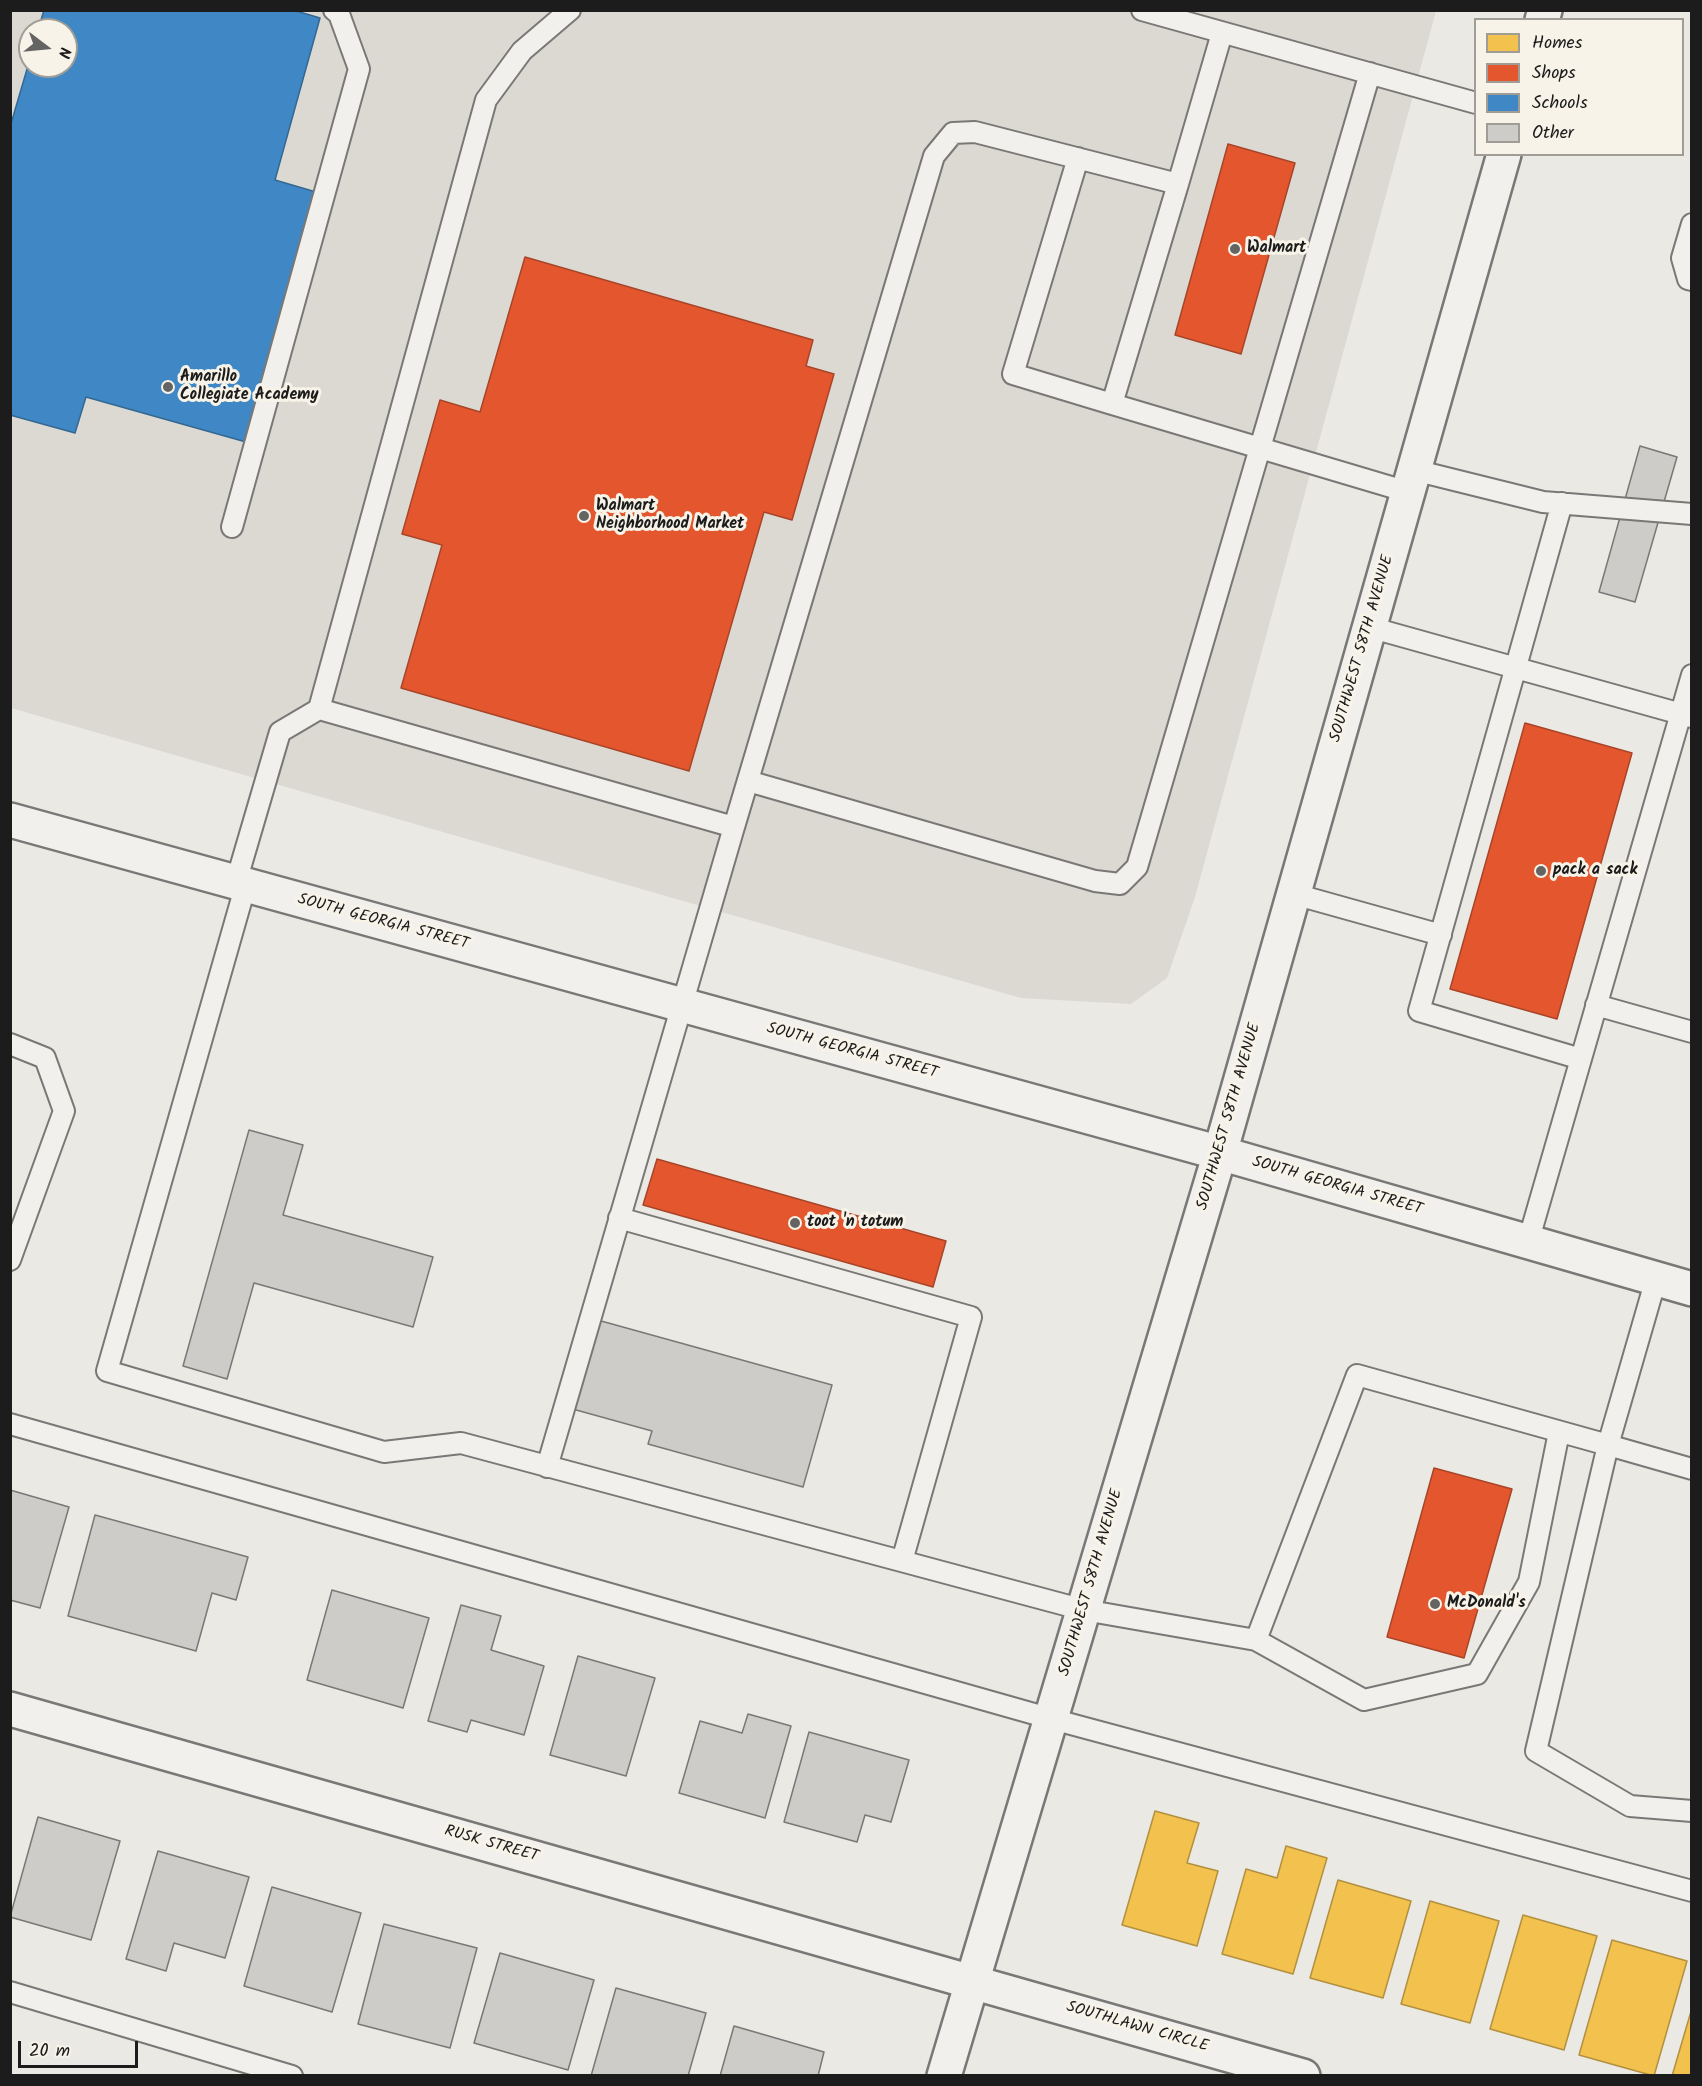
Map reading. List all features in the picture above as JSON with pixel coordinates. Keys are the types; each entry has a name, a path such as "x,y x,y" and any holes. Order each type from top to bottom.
{"main road":[{"name":"SOUTHWEST 58TH AVENUE","path":"944,2076 1220,1153 1503,156"},
{"name":"SOUTH GEORGIA STREET","path":"10,820 1220,1153 1692,1289"},
{"name":"RUSK STREET","path":"10,1709 971,1981"},
{"name":"SOUTHLAWN CIRCLE","path":"971,1981 1303,2076"}],"lane":[{"path":"232,527 359,69 339,14 334,10"},
{"path":"319,710 486,100 522,51 570,10"},
{"path":"1142,10 1474,102"},
{"path":"1112,404 1222,33"},
{"path":"748,781 1095,881 1120,884 1137,867 1370,73"},
{"path":"548,1467 680,1005 934,156 953,133 975,132 1178,184"},
{"path":"1078,158 1013,374 1260,448 1411,481 1544,502 1692,514"},
{"path":"1692,224 1682,258 1688,279 1692,280"},
{"path":"1562,503 1419,1011 1581,1059"},
{"path":"1369,627 1686,716"},
{"path":"1527,1242 1596,1005 1686,716 1692,675"},
{"path":"734,827 319,710 280,732 241,883 107,1371 384,1452 461,1443 1084,1610 1257,1640 1364,1700 1477,1674 1529,1582 1559,1431"},
{"path":"1293,894 1441,936"},
{"path":"1596,1005 1692,1032"},
{"path":"10,1044 45,1058 64,1110 10,1260"},
{"path":"619,1218 970,1317 902,1562"},
{"path":"1656,1279 1608,1445 1536,1751 1630,1806 1692,1811"},
{"path":"1257,1640 1357,1375 1692,1469"},
{"path":"10,1424 1052,1719 1692,1891"},
{"path":"10,1992 292,2076"}],"shaded area":[{"path":"10,11 1436,11 1195,897 1167,978 1131,1004 1021,998 11,708"}],"building: Homes":[{"path":"1155,1811 1199,1823 1187,1863 1218,1871 1197,1946 1122,1925"},
{"path":"1286,1846 1327,1858 1293,1974 1222,1954 1246,1869 1277,1878"},
{"path":"1338,1880 1411,1901 1383,1998 1310,1978"},
{"path":"1430,1901 1499,1921 1470,2023 1401,2004"},
{"path":"1523,1915 1597,1936 1564,2050 1490,2029"},
{"path":"1612,1940 1687,1961 1654,2076 1579,2055"},
{"path":"1692,2008 1692,2076 1672,2076"}],"building: Shops":[{"name":"Walmart","path":"1228,144 1295,163 1241,354 1175,335"},
{"name":"Walmart Neighborhood Market","path":"525,257 813,340 806,366 834,374 792,520 764,512 689,771 401,688 442,545 402,534 440,400 480,412"},
{"name":"pack a sack","path":"1525,723 1632,753 1557,1019 1450,989"},
{"name":"toot 'n totum","path":"657,1159 946,1241 933,1287 643,1205"},
{"path":"1434,1468 1512,1489 1464,1658 1387,1637"}],"building: Schools":[{"name":"Amarillo Collegiate Academy","path":"44,10 293,10 320,18 275,180 316,192 246,442 86,397 75,433 10,415 10,127 24,78 78,78 78,18 42,18"}],"building: Other":[{"path":"1640,446 1677,457 1635,602 1599,592"},
{"path":"249,1130 303,1145 283,1215 433,1257 413,1327 254,1283 227,1379 183,1366"},
{"path":"594,1319 832,1385 803,1487 648,1444 652,1431 569,1408"},
{"path":"10,1490 69,1507 40,1608 10,1600"},
{"path":"95,1515 248,1557 236,1600 212,1593 196,1651 68,1616"},
{"path":"332,1590 429,1618 403,1708 307,1680"},
{"path":"461,1605 501,1616 491,1650 544,1666 524,1735 471,1720 467,1732 428,1721"},
{"path":"578,1656 655,1678 626,1776 550,1755"},
{"path":"748,1714 791,1726 765,1818 679,1793 700,1721 742,1733"},
{"path":"809,1732 909,1760 891,1822 865,1815 857,1842 784,1822"},
{"path":"38,1817 120,1841 91,1940 10,1917"},
{"path":"158,1851 249,1877 225,1958 174,1943 166,1971 126,1959"},
{"path":"272,1887 361,1913 332,2012 244,1986"},
{"path":"384,1924 477,1948 450,2048 358,2024"},
{"path":"500,1953 594,1980 568,2070 474,2043"},
{"path":"616,1988 706,2013 688,2076 591,2076"},
{"path":"734,2026 824,2052 818,2076 720,2076"}],"place":[{"name":"Walmart","path":"1235,249"},
{"name":"Amarillo Collegiate Academy","path":"168,387"},
{"name":"Walmart Neighborhood Market","path":"584,516"},
{"name":"pack a sack","path":"1541,871"},
{"name":"toot 'n totum","path":"795,1223"},
{"name":"McDonald's","path":"1435,1604"}]}
